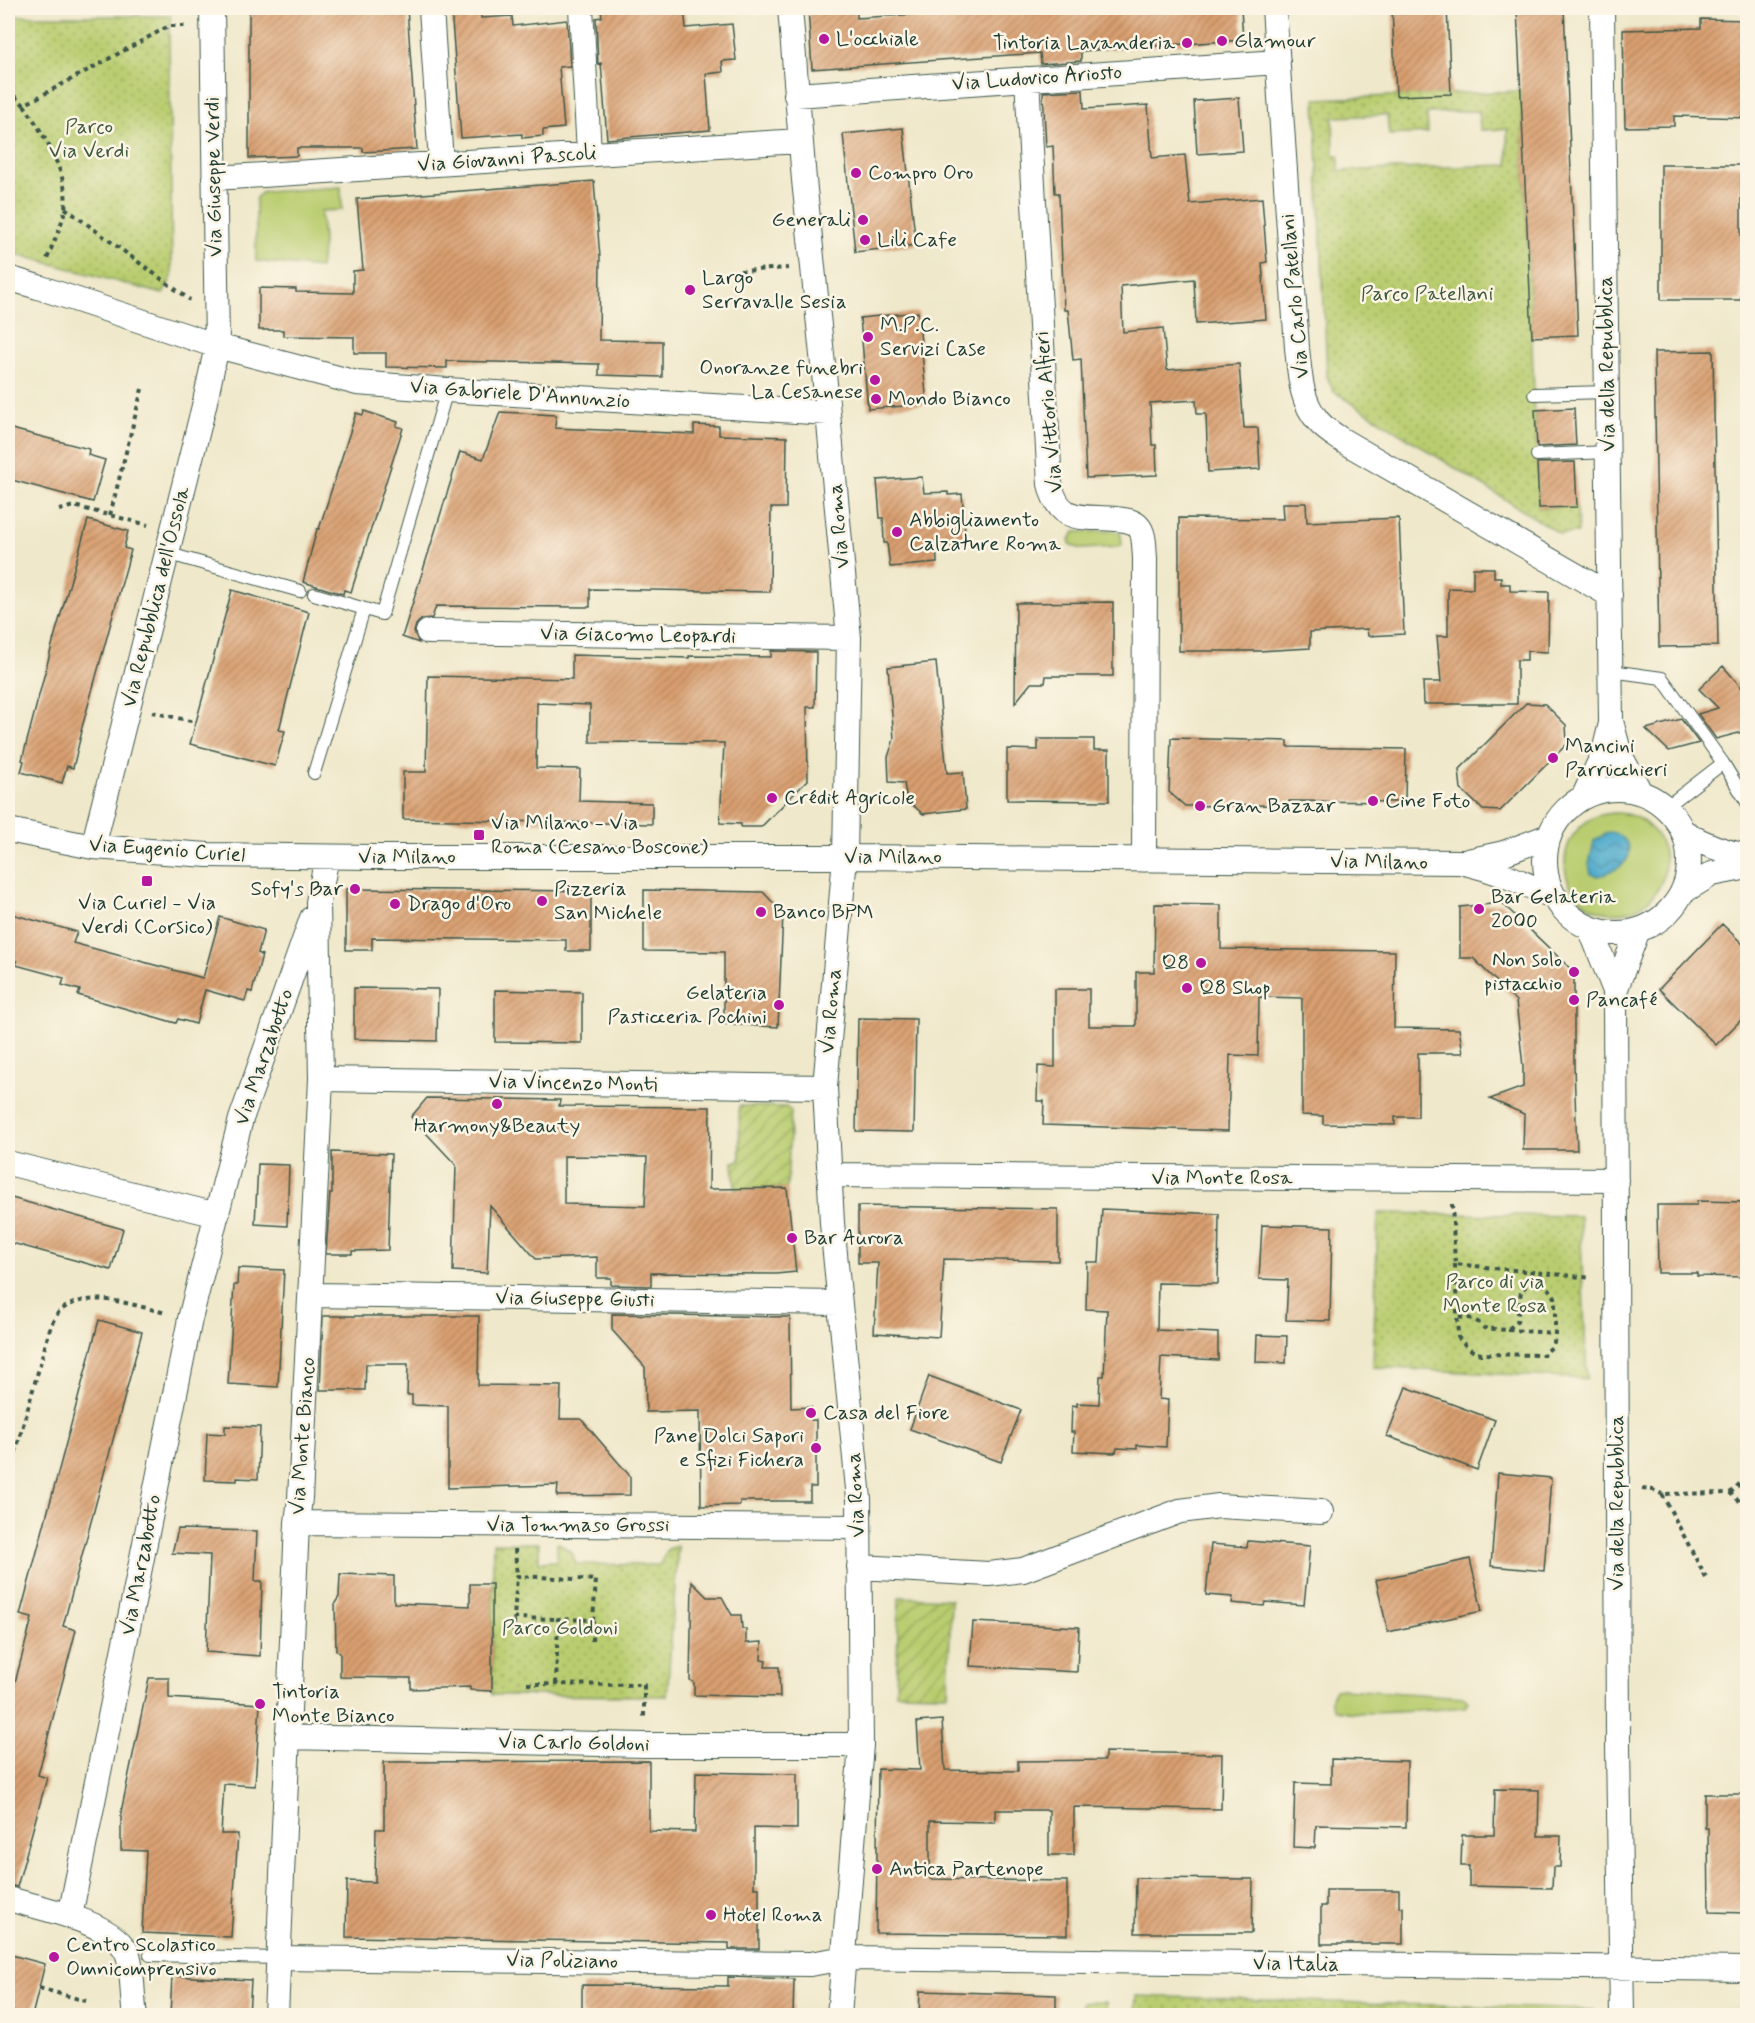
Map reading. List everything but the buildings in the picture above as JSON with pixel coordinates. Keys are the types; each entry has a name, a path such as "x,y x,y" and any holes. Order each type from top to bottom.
{"street":[{"path":"431,8 441,163"},
{"path":"581,8 589,153"},
{"name":"Via Roma","path":"790,8 800,141 849,638 845,857 825,1087 838,1302 859,1499 861,1745 839,2016"},
{"name":"Via Carlo Patellani","path":"1274,8 1297,348 1303,395 1310,410 1319,423 1345,442 1610,595"},
{"name":"Via della Repubblica","path":"1584,796 1604,752 1611,721 1602,8"},
{"name":"Via Giuseppe Verdi","path":"212,16 217,346"},
{"name":"Via Ludovico Ariosto","path":"796,95 1278,62"},
{"name":"Via Vittorio Alfieri","path":"1027,79 1050,484 1053,496 1059,507 1068,514 1126,520 1138,526 1142,536 1144,558 1144,860"},
{"name":"Via Giovanni Pascoli","path":"214,178 800,141"},
{"name":"Via Gabriele D'Annunzio","path":"8,278 217,346 357,383 828,413"},
{"name":"Via Repubblica dell'Ossola","path":"93,847 217,346"},
{"name":"Via Giacomo Leopardi","path":"428,632 849,638"},
{"name":"Via della Repubblica","path":"1611,721 1620,755 1640,792"},
{"path":"1611,788 1640,792 1666,807 1684,832 1689,846 1690,861 1684,891 1672,908 1657,922 1638,930 1622,933 1590,928 1571,915 1556,898 1549,884 1545,868 1545,852 1549,836 1557,820 1584,796 1611,788"},
{"name":"Via Eugenio Curiel","path":"8,830 93,847 208,855 327,857"},
{"path":"1684,832 1720,850 1748,856"},
{"name":"Via Milano","path":"1460,862 1504,853 1549,836"},
{"name":"Via Milano","path":"327,857 845,857 1460,862 1485,867 1556,898"},
{"name":"Via Monte Bianco","path":"276,2016 297,1523 312,1295 321,1079 318,902 327,857"},
{"path":"1684,891 1712,874 1748,867"},
{"name":"Via Marzabotto","path":"70,1916 190,1318 241,1119 318,902"},
{"name":"Via della Repubblica","path":"1590,928 1615,991"},
{"name":"Via della Repubblica","path":"1622,2016 1618,1733 1615,991 1638,930"},
{"name":"Via Vincenzo Monti","path":"321,1079 825,1087"},
{"path":"8,1164 217,1215"},
{"name":"Via Monte Rosa","path":"829,1175 1616,1180"},
{"name":"Via Giuseppe Giusti","path":"312,1295 838,1302"},
{"path":"860,1567 1003,1573 1023,1570 1180,1511 1219,1506 1321,1512"},
{"name":"Via Tommaso Grossi","path":"297,1523 858,1527"},
{"name":"Via Carlo Goldoni","path":"287,1737 645,1745 861,1745"},
{"path":"8,1899 70,1916 122,1943 129,1956 135,2016"},
{"name":"Via Poliziano","path":"278,1958 810,1964 845,1958"},
{"name":"Via Italia","path":"845,1958 1748,1969"}],"lane":[{"path":"314,594 382,614 447,390"},
{"path":"1534,394 1607,392"},
{"path":"1537,455 1608,452"},
{"path":"169,542 300,591"},
{"path":"314,773 364,609"},
{"path":"1611,671 1662,678 1723,763 1748,804"},
{"path":"1666,807 1723,763"},
{"path":"150,1955 278,1958"}],"path":[{"path":"24,105 169,27 212,16"},
{"path":"8,90 24,105 46,138 60,176 65,208 38,287"},
{"path":"65,208 215,318"},
{"path":"740,271 813,266"},
{"path":"110,516 142,389"},
{"path":"59,510 74,506 110,516 169,542"},
{"path":"128,706 195,722"},
{"path":"1450,1180 1458,1337 1466,1346 1481,1354 1543,1355 1552,1346 1555,1333 1555,1297 1542,1284 1526,1286 1521,1292 1517,1322 1507,1330"},
{"path":"1455,1264 1616,1281"},
{"path":"8,1479 51,1325 59,1311 76,1301 101,1300 190,1318"},
{"path":"1457,1317 1469,1318 1484,1328 1555,1333"},
{"path":"8,1449 15,1451"},
{"path":"1730,1493 1748,1476"},
{"path":"1706,1578 1662,1494 1730,1493 1748,1508"},
{"path":"514,1634 517,1576 596,1580 592,1641"},
{"path":"514,1618 593,1620"},
{"path":"556,1684 558,1619"},
{"path":"527,1683 644,1685 645,1745"},
{"path":"39,1988 86,2001"},
{"path":"1163,2013 1353,2016"}],"green space":[{"name":"Parco Via Verdi","path":"8,16 171,16 169,27 172,277 163,294 8,252"},
{"name":"Parco Patellani","path":"1521,91 1539,508 1577,507 1578,533 1560,534 1333,391 1327,376 1315,99","holes":["1479,111 1480,130 1507,129 1508,165 1339,171 1339,156 1334,156 1333,117 1387,115 1389,135 1428,133 1427,113"]},
{"path":"341,187 342,210 321,211 323,242 320,268 256,261 256,198 262,192"},
{"path":"1113,531 1121,534 1122,545 1119,547 1081,549 1071,545 1069,540 1075,532"},
{"path":"1615,813 1643,821 1657,835 1665,863 1657,891 1643,905 1615,913 1587,905 1573,891 1565,863 1573,835 1587,821"},
{"path":"739,1106 786,1107 791,1111 787,1188 735,1189 733,1162 740,1161"},
{"name":"Parco di via Monte Rosa","path":"1378,1213 1580,1216 1587,1379 1373,1367"},
{"name":"Parco Goldoni","path":"493,1543 539,1543 539,1562 557,1561 557,1543 559,1543 572,1553 576,1564 659,1565 668,1549 678,1546 667,1696 492,1695"},
{"path":"899,1597 951,1599 948,1694 896,1693"},
{"path":"1335,1690 1464,1697 1468,1702 1465,1707 1377,1713 1344,1712 1335,1709 1331,1700"},
{"path":"1136,1996 1593,2010 1593,2015 1135,2016"},
{"path":"1082,2002 1106,2002 1106,2015 1081,2015"}],"water":[{"path":"1608,832 1623,838 1628,847 1628,857 1618,868 1596,876 1591,874 1589,864 1594,841"}],"place":[{"name":"L'occhiale","path":"824,39"},
{"name":"Glamour","path":"1222,41"},
{"name":"Tintoria Lavanderia","path":"1187,43"},
{"name":"Compro Oro","path":"856,173"},
{"name":"Generali","path":"863,220"},
{"name":"Lili Cafe","path":"865,240"},
{"name":"Largo Serravalle Sesia","path":"690,290"},
{"name":"M.P.C. Servizi Case","path":"868,337"},
{"name":"Onoranze funebri La Cesanese","path":"875,380"},
{"name":"Mondo Bianco","path":"876,399"},
{"name":"Abbigliamento Calzature Roma","path":"897,532"},
{"name":"Mancini Parrucchieri","path":"1553,758"},
{"name":"Crédit Agricole","path":"772,798"},
{"name":"Cine Foto","path":"1373,801"},
{"name":"Gran Bazaar","path":"1200,806"},
{"name":"Via Milano - Via Roma (Cesano Boscone)","path":"479,835"},
{"name":"Via Curiel - Via Verdi (Corsico)","path":"147,881"},
{"name":"Sofy's Bar","path":"355,889"},
{"name":"Pizzeria San Michele","path":"542,901"},
{"name":"Drago d'Oro","path":"395,904"},
{"name":"Bar Gelateria 2000","path":"1479,909"},
{"name":"Banco BPM","path":"761,912"},
{"name":"Q8","path":"1201,963"},
{"name":"Non solo pistacchio","path":"1574,972"},
{"name":"Q8 Shop","path":"1187,988"},
{"name":"Pancafé","path":"1574,1000"},
{"name":"Gelateria Pasticceria Pochini","path":"779,1005"},
{"name":"Harmony&Beauty","path":"497,1104"},
{"name":"Bar Aurora","path":"792,1238"},
{"name":"Casa del Fiore","path":"811,1413"},
{"name":"Pane Dolci Sapori e Sfizi Fichera","path":"816,1448"},
{"name":"Tintoria Monte Bianco","path":"260,1704"},
{"name":"Antica Partenope","path":"877,1869"},
{"name":"Hotel Roma","path":"711,1915"},
{"name":"Centro Scolastico Omnicomprensivo","path":"54,1957"}]}
